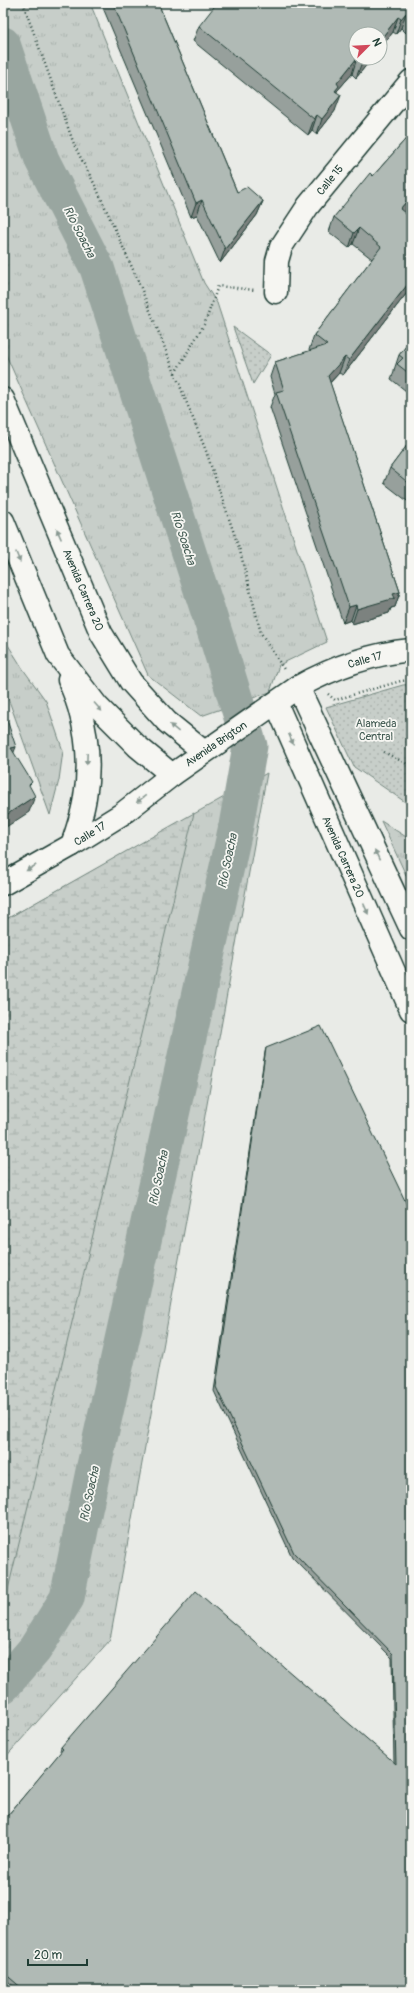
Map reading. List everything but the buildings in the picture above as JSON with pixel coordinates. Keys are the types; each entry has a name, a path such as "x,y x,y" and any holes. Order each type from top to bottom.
{"street":[{"name":"Calle 15","path":"276,292 278,261 281,247 308,206 411,81"},
{"name":"Avenida Carrera 20","path":"3,399 100,633 131,682 167,722 204,752"},
{"path":"3,521 78,700 88,749 86,798 72,845"},
{"name":"Calle 17","path":"268,709 298,687 318,676 365,658 411,650"},
{"path":"58,655 97,706 137,746 172,775"},
{"path":"298,687 411,928"},
{"name":"Avenida Carrera 20","path":"268,709 411,1010"},
{"name":"Avenida Brigton","path":"172,775 268,709"},
{"name":"Calle 17","path":"3,884 72,845 122,814 172,775"}],"path":[{"path":"24,3 75,147 96,187 139,283 206,452 240,551 261,633 279,665 298,687"},
{"path":"175,374 205,323 218,286 276,292"},
{"path":"318,676 324,690 335,700 402,681 411,680"},
{"path":"384,752 411,766"}],"green space":[{"path":"3,3 90,3 204,283 217,303 327,642 279,665 270,692 201,716 148,675 3,348"},
{"path":"233,327 271,355 253,384"},
{"path":"3,637 23,669 46,701 63,751 59,780 50,815 3,684"},
{"name":"Alameda Central","path":"411,684 411,806 354,767 326,707"},
{"path":"267,773 110,1640 3,1760 3,921"},
{"path":"194,813 4,1606 3,1607 3,921"},
{"path":"381,821 411,840 411,886"}],"waterway":[{"name":"Río Soacha","path":"3,44 42,160 97,268 250,746 236,826 94,1466 67,1598 35,1649 3,1686"}]}
